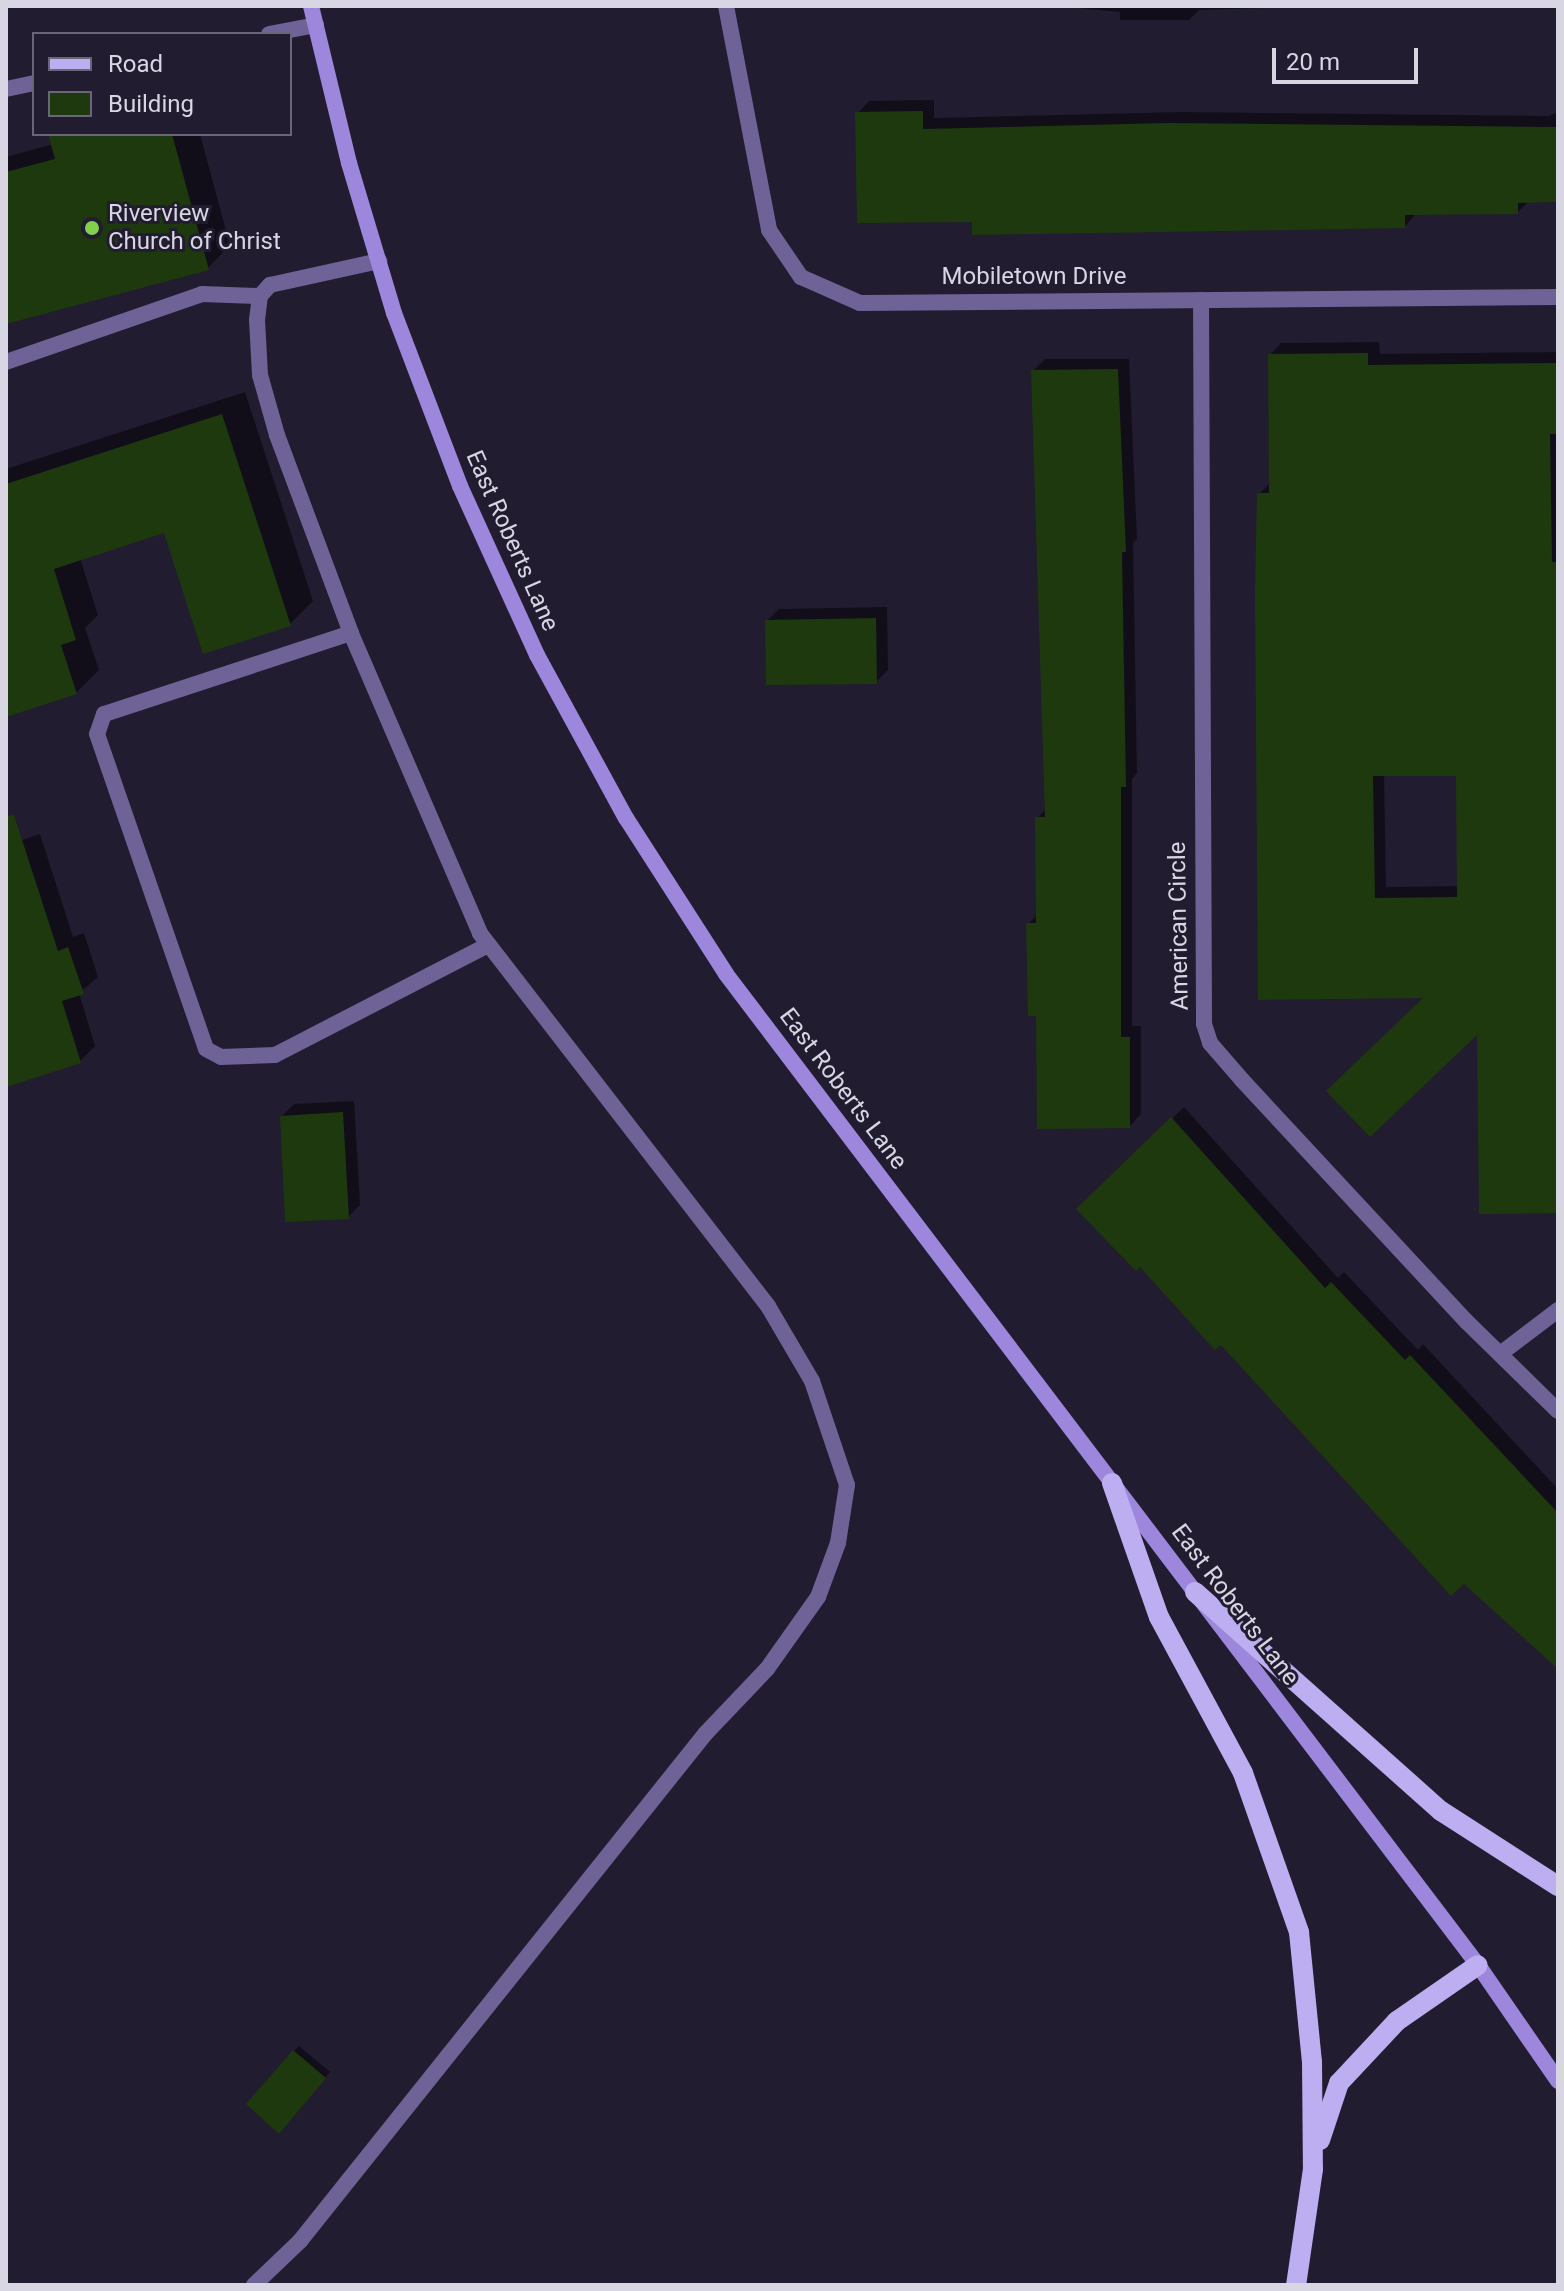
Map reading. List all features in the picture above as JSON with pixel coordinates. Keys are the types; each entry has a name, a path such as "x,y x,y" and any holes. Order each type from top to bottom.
{"main road":[{"name":"East Roberts Lane","path":"311,6 379,261 460,486 537,655 626,818 726,974 1478,1965 1558,2081"},
{"path":"1112,1483 1159,1617 1243,1773 1299,1932 1312,2062 1313,2169"},
{"path":"1195,1592 1441,1811 1558,1886"},
{"path":"1296,2285 1313,2169 1339,2083 1397,2021 1478,1965"}],"street":[{"name":"Mobiletown Drive","path":"726,6 769,230 801,277 860,303 1558,297"},
{"path":"279,32 316,25"},
{"path":"6,89 32,83"},
{"path":"254,2285 300,2241 705,1734 767,1669 818,1597 838,1543 847,1485 832,1430 768,1306 488,945 351,633 260,375 260,296 270,285 379,261"},
{"path":"6,362 202,294 260,296"},
{"name":"American Circle","path":"1201,300 1204,1024 1210,1043 1500,1354 1558,1411"},
{"path":"351,633 104,714 97,734 206,1049 221,1057 275,1055 488,945"},
{"path":"1500,1354 1558,1310"}],"building":[{"path":"923,111 923,129 1168,123 1558,127 1558,202 1518,203 1518,214 1405,215 1405,228 972,235 972,222 857,223 855,112"},
{"path":"49,136 173,136 209,270 6,324 6,172 55,159"},
{"path":"1368,353 1368,365 1558,363 1558,434 1550,434 1552,562 1558,562 1558,1213 1479,1214 1477,1035 1370,1137 1326,1091 1423,998 1258,1000 1255,593 1257,493 1269,493 1268,354","holes":["1373,776 1456,776 1457,897 1375,898"]},
{"path":"1118,369 1126,552 1122,552 1126,787 1121,787 1121,1037 1130,1037 1130,1128 1037,1129 1036,1016 1028,1016 1026,923 1036,923 1035,817 1045,817 1031,370"},
{"path":"222,414 291,626 203,654 164,533 54,569 76,640 61,645 77,694 6,717 6,484"},
{"path":"876,618 877,684 766,685 765,620"},
{"path":"14,815 58,951 68,947 84,994 62,1001 81,1063 6,1087 6,816"},
{"path":"343,1112 349,1219 285,1222 280,1116"},
{"path":"1171,1117 1325,1288 1331,1282 1405,1360 1410,1355 1558,1513 1558,1669 1464,1584 1451,1596 1221,1345 1215,1350 1140,1267 1136,1271 1076,1209"},
{"path":"293,2050 326,2078 279,2134 246,2104"}],"place":[{"name":"Riverview Church of Christ","path":"92,228"}]}
